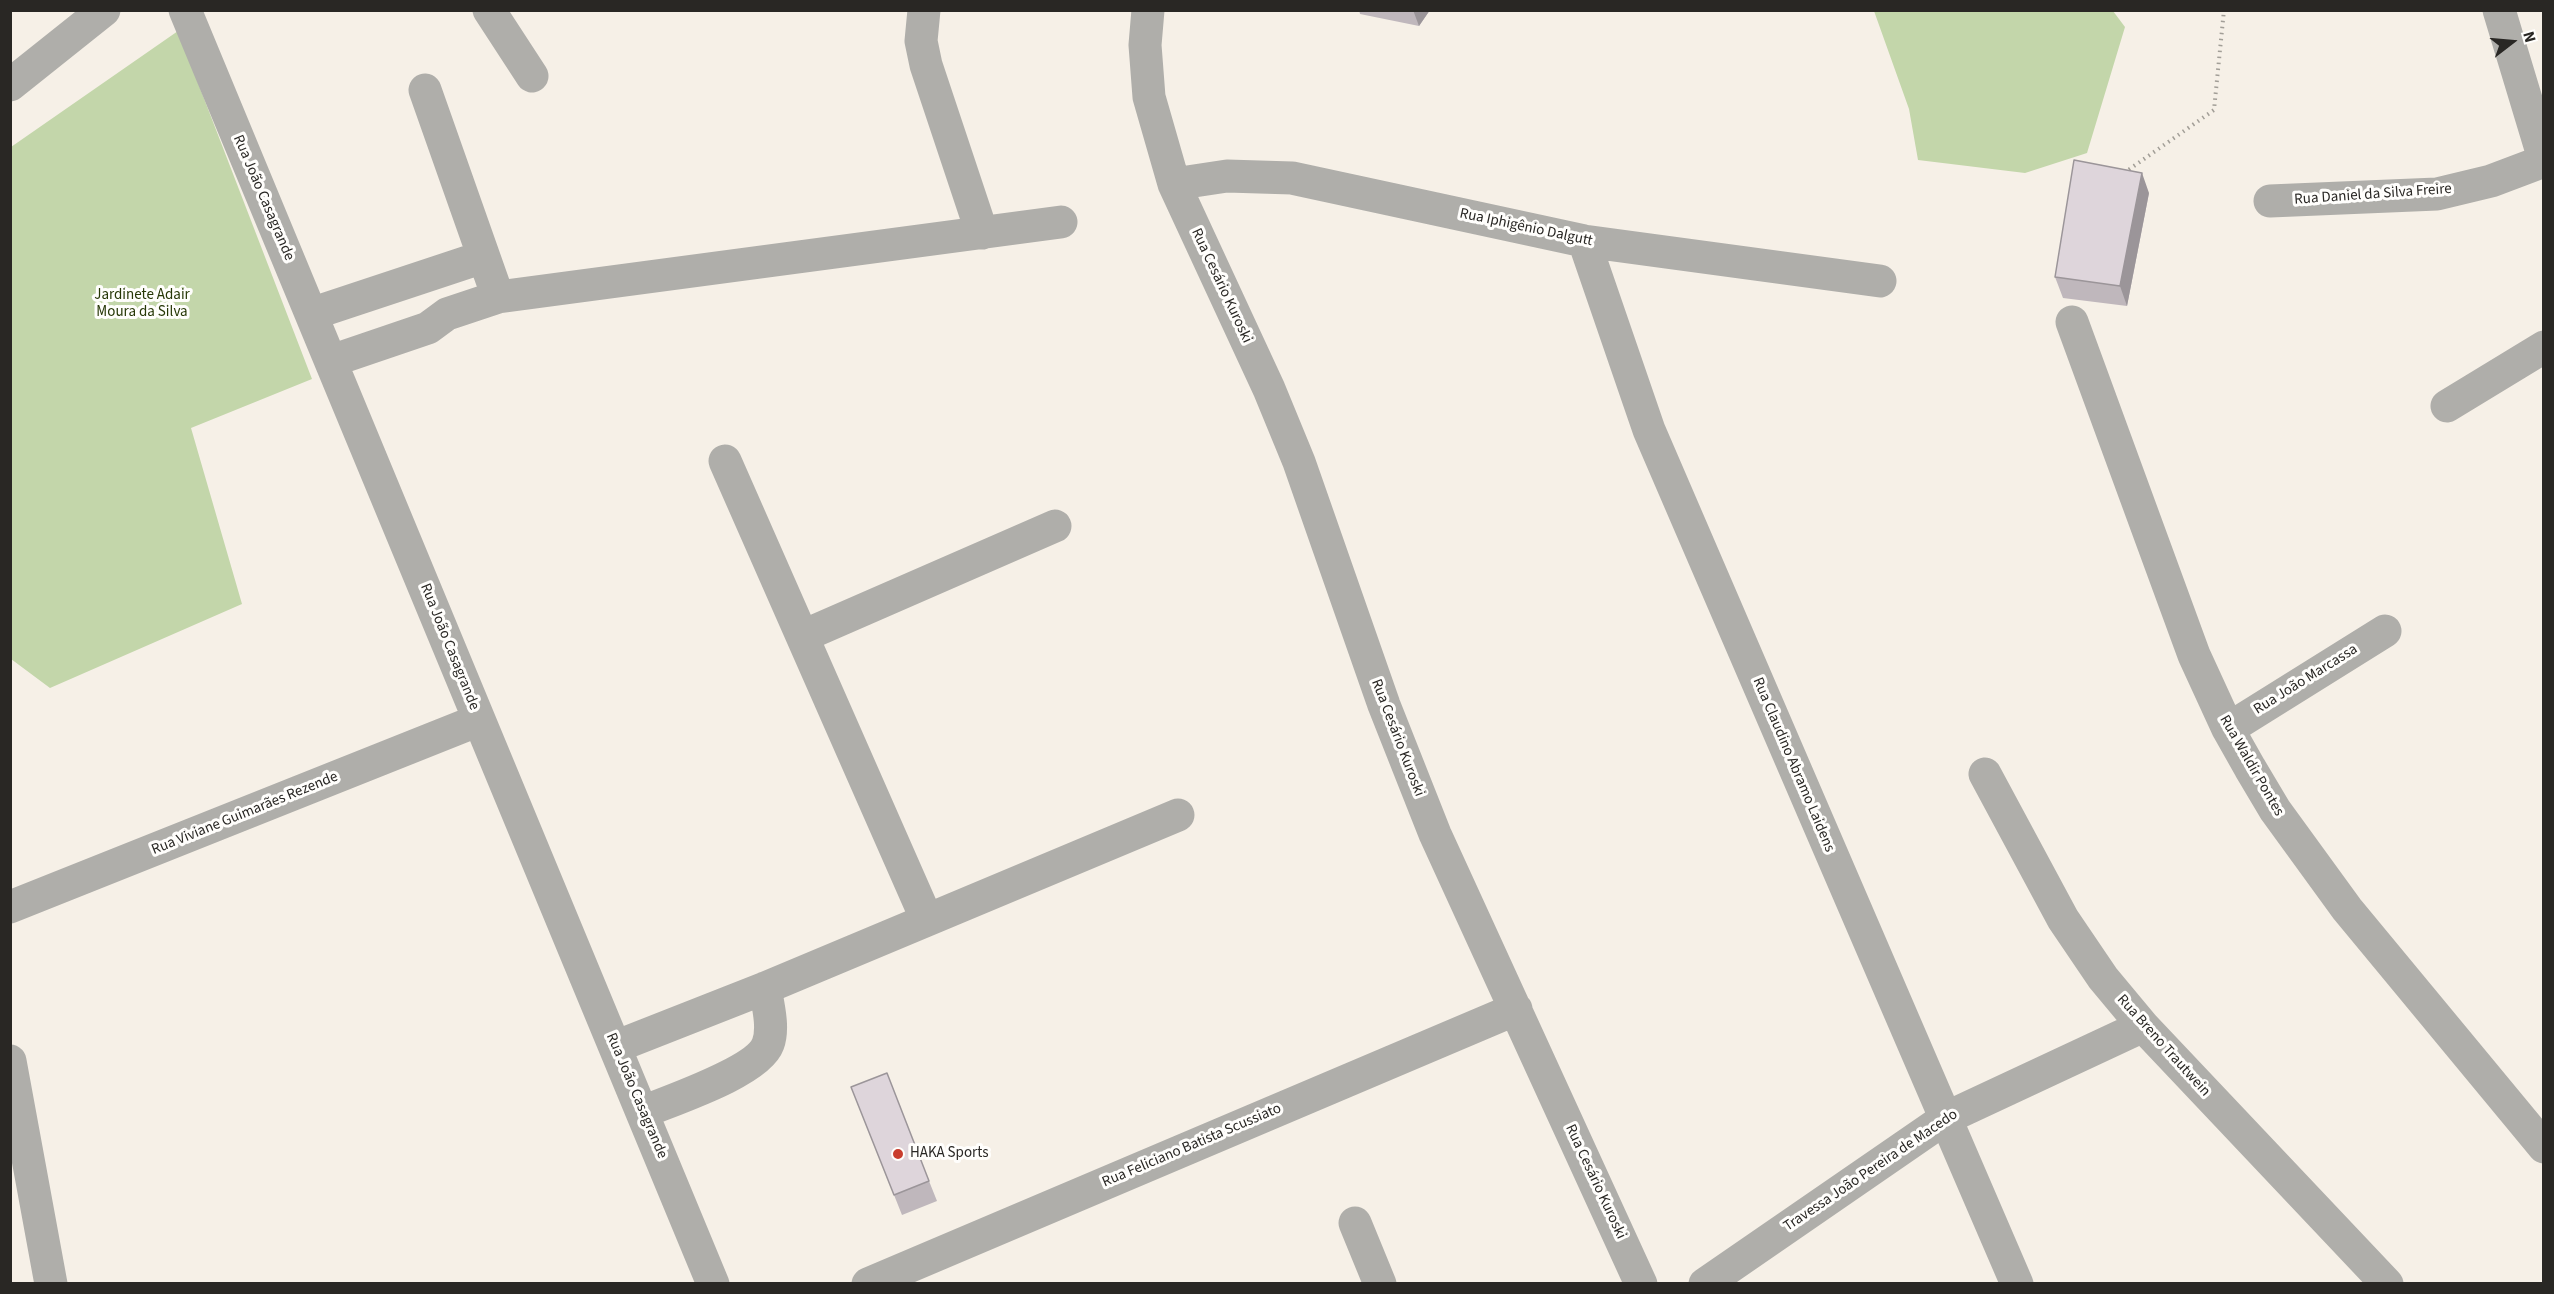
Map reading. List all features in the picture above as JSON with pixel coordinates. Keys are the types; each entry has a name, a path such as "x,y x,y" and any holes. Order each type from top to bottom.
{"street":[{"path":"10,85 104,10"},
{"name":"Rua João Casagrande","path":"185,10 713,1284"},
{"path":"489,10 532,76"},
{"path":"924,10 921,41 926,65 982,233"},
{"name":"Rua Cesário Kuroski","path":"1148,10 1145,45 1149,97 1174,184 1282,421 1328,542 1408,769 1641,1284"},
{"path":"2499,10 2539,126 2544,160"},
{"path":"425,90 498,297"},
{"name":"Rua Daniel da Silva Freire","path":"2270,201 2437,194 2491,182 2544,160"},
{"name":"Rua Iphigênio Dalgutt","path":"1174,184 1227,176 1292,178 1584,241 1880,281"},
{"path":"331,361 428,328 447,314 498,297 1061,222"},
{"name":"Rua Claudino Abramo Laidens","path":"1584,241 1648,430 2017,1284"},
{"path":"311,314 483,256"},
{"name":"Rua Waldir Pontes","path":"2072,322 2194,656 2228,729 2275,810 2347,909 2544,1147"},
{"path":"2448,406 2544,347"},
{"path":"725,461 927,921"},
{"path":"803,636 1055,526"},
{"name":"Rua João Marcassa","path":"2228,729 2385,631"},
{"name":"Rua Viviane Guimarães Rezende","path":"10,907 479,720"},
{"name":"Rua Breno Trautwein","path":"1985,774 2080,947 2143,1026 2388,1284"},
{"path":"615,1047 765,988 1178,815"},
{"path":"643,1112 746,1068 762,1056 769,1043 770,1022 765,988"},
{"name":"Rua Feliciano Batista Scussiato","path":"868,1284 1516,1009"},
{"name":"Travessa João Pereira de Macedo","path":"1705,1284 1946,1118 2143,1026"},
{"path":"10,1061 51,1284"},
{"path":"1355,1223 1380,1284"}],"path":[{"path":"2121,181 2122,174 2214,110 2224,10"}],"green space":[{"path":"1874,11 2113,11 2125,27 2087,153 2025,173 1918,160 1909,109"},
{"name":"Jardinete Adair Moura da Silva","path":"178,31 312,379 191,428 242,604 50,688 11,659 11,147"}],"building":[{"path":"2074,160 2142,173 2120,286 2055,277"},
{"name":"HAKA Sports","path":"887,1073 929,1181 894,1195 851,1087"}],"place":[{"name":"HAKA Sports","path":"898,1154"}]}
